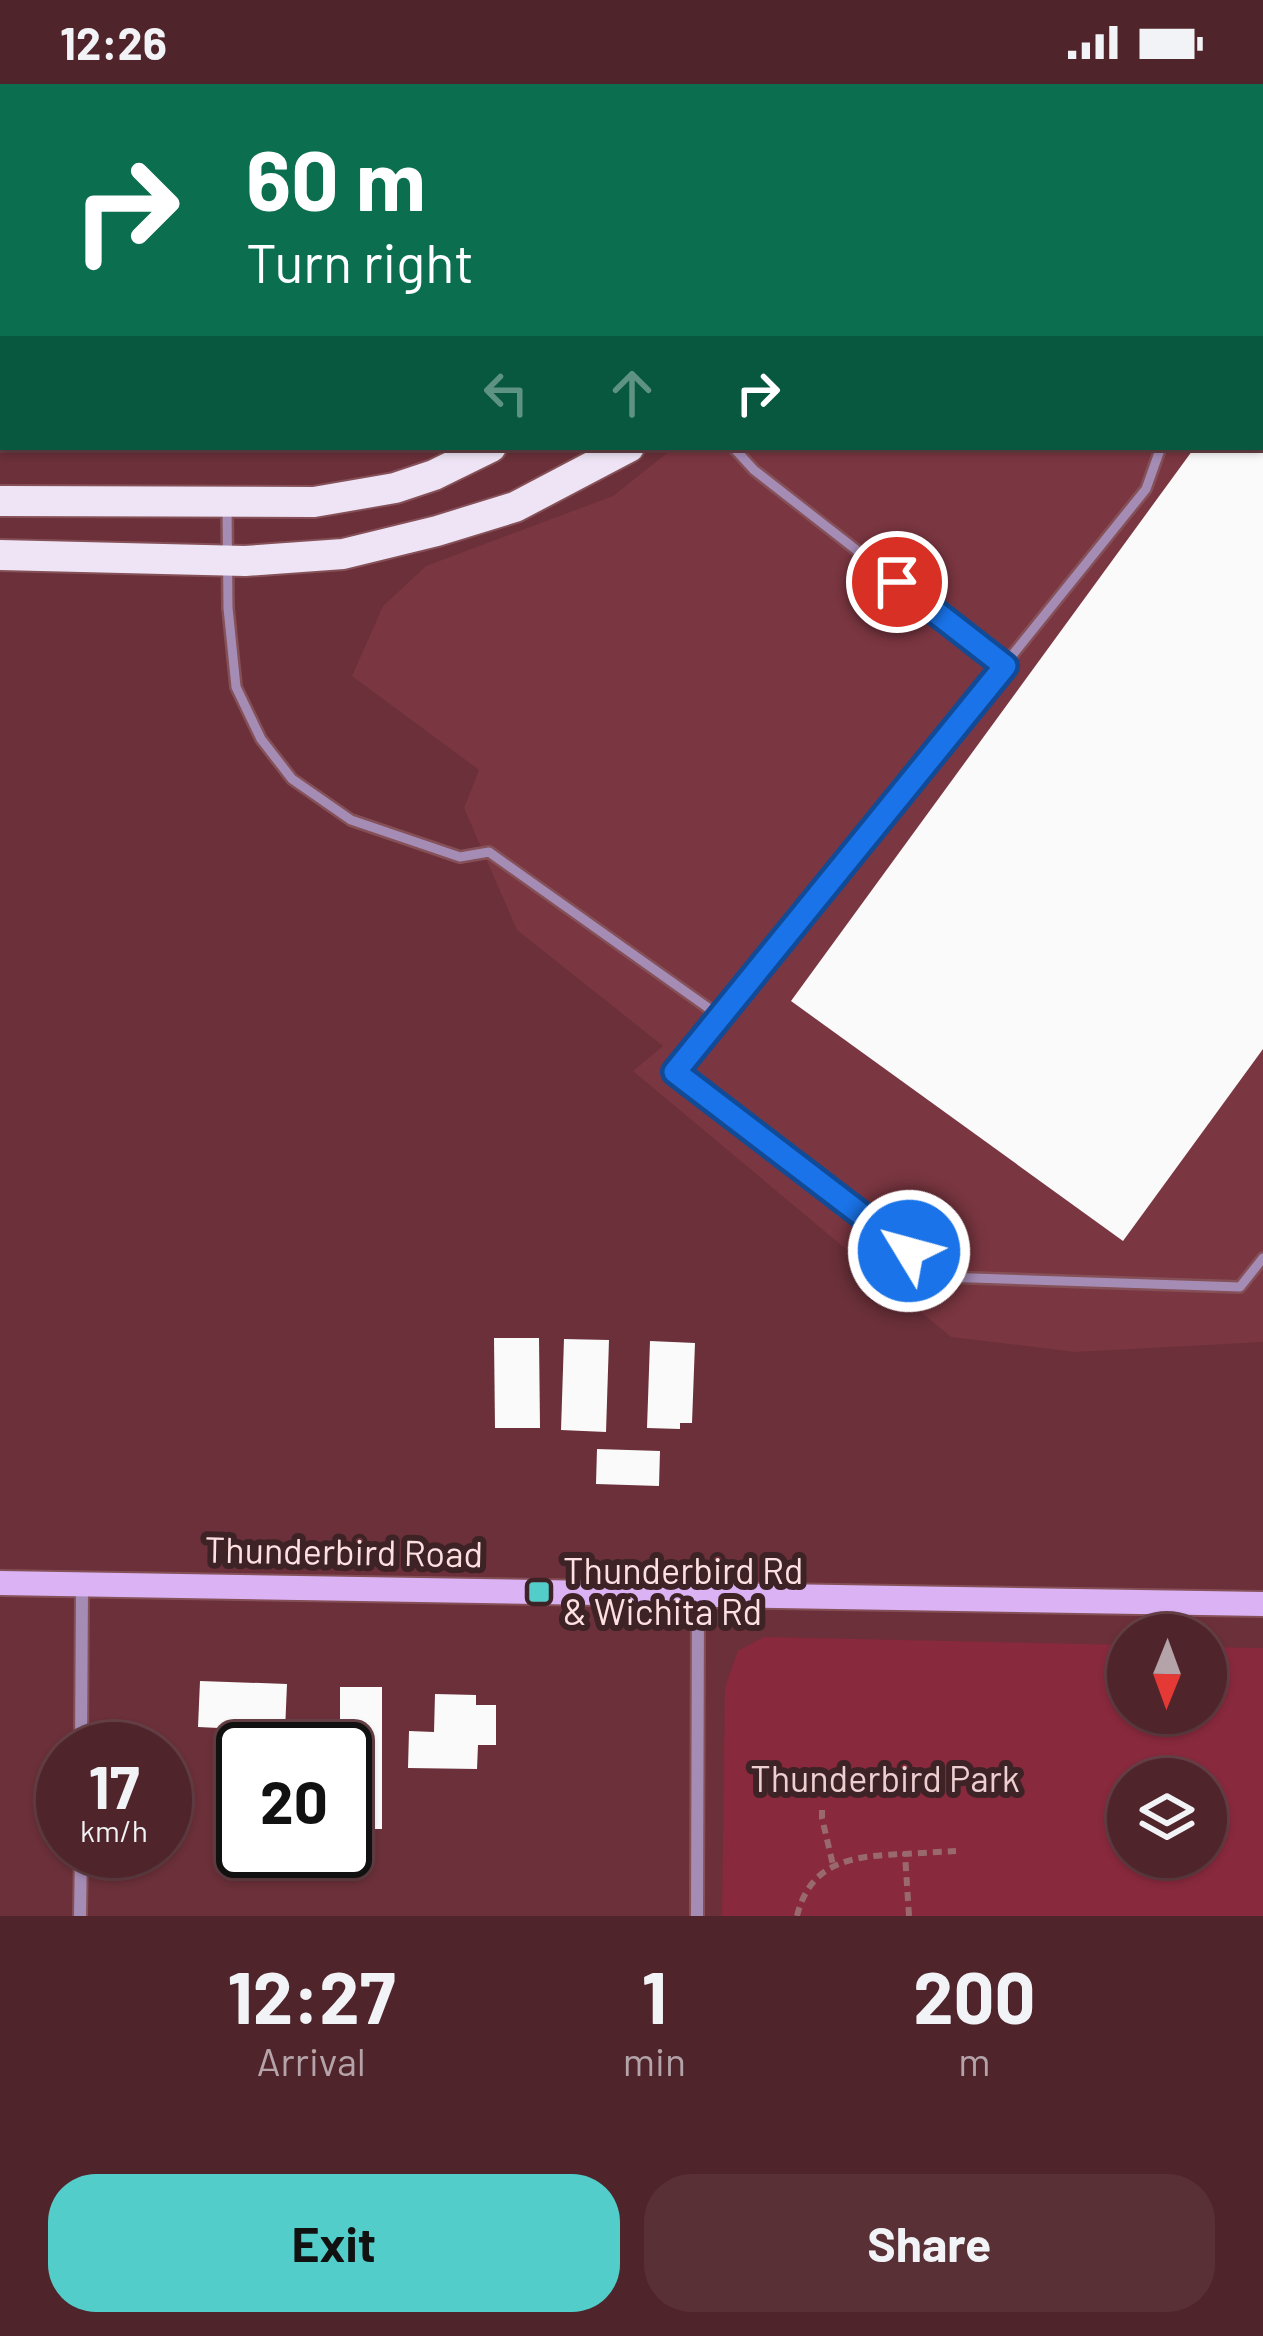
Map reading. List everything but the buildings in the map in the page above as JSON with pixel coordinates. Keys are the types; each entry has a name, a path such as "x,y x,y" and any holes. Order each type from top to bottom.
{"main road":[{"path":"0,501 314,502 395,488 485,450"},
{"path":"0,555 228,560 343,554 515,506 623,450"}],"street":[{"name":"Thunderbird Road","path":"0,1583 1263,1604"},
{"path":"81,1722 82,1583"},
{"path":"697,1916 698,1594"},
{"path":"80,1878 80,1916"}],"lane":[{"path":"736,450 754,470 1005,666"},
{"path":"1160,450 1146,488 675,1072 943,1277 1240,1287 1263,1258"},
{"path":"227,503 228,608 236,687 261,740 292,779 351,820 460,857 488,852 721,1017"}],"path":[{"path":"823,1810 833,1865"},
{"path":"797,1916 809,1887 833,1865 858,1858 956,1851"},
{"path":"905,1854 909,1916"}],"shaded area":[{"path":"671,450 1263,450 1263,1342 1075,1352 951,1337 633,1071 663,1046 517,930 464,808 479,770 352,676 383,606 426,566 613,496"}],"green space":[{"name":"Thunderbird Park","path":"764,1637 1107,1645 1107,1734 1227,1734 1227,1647 1263,1648 1263,1916 722,1916 725,1687 738,1651"}],"place":[{"name":"Thunderbird Rd & Wichita Rd","path":"539,1592"}],"route":[{"path":"897,582 1005,666 675,1072 909,1251"}]}
